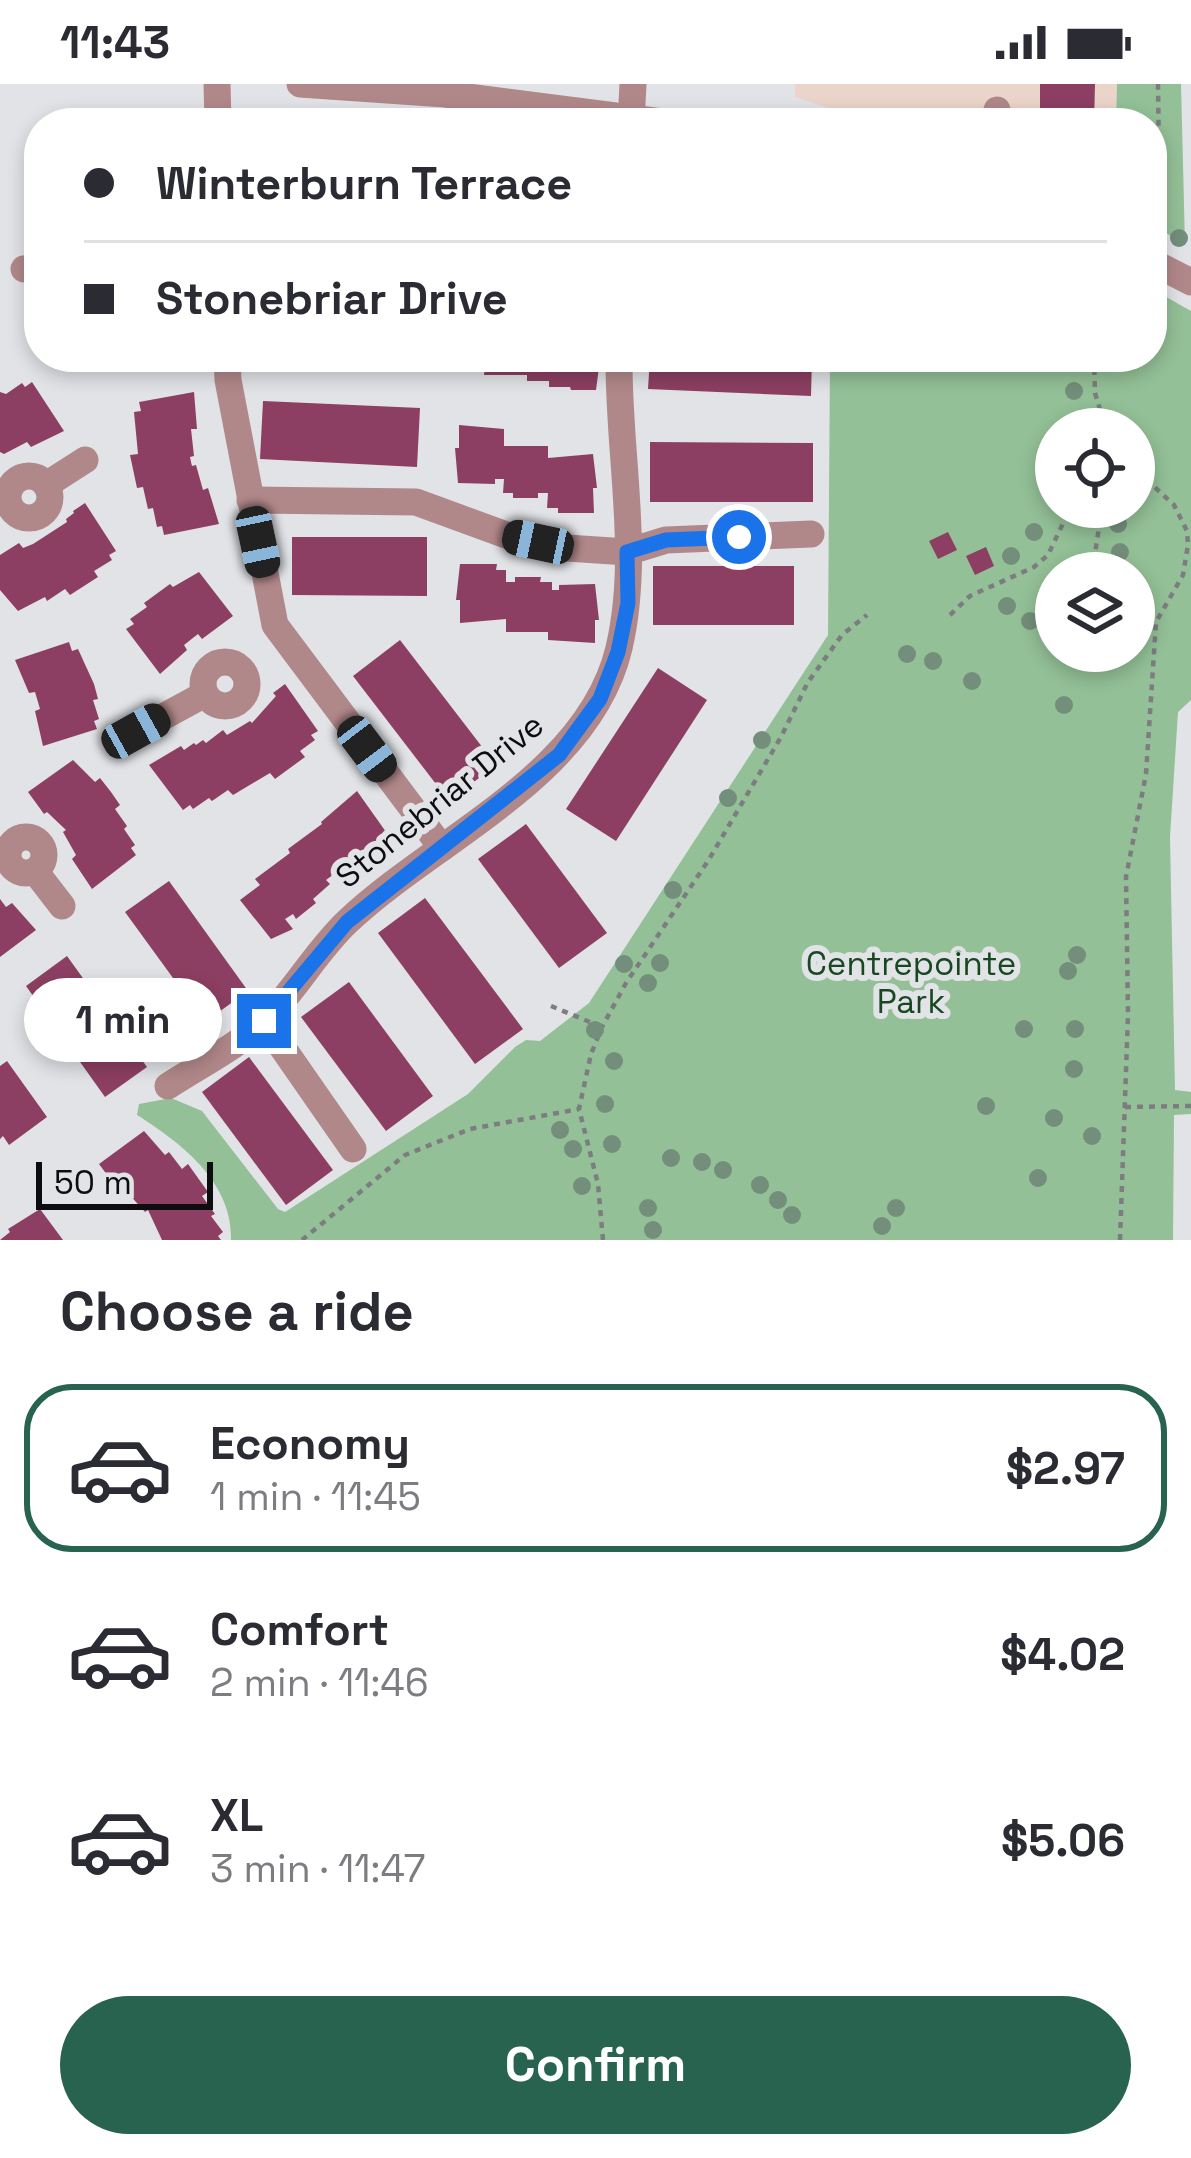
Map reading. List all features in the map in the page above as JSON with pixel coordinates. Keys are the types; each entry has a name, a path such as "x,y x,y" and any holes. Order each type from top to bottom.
{"street":[{"path":"300,84 445,94 542,108"},
{"path":"229,372 275,625 442,848"},
{"name":"Stonebriar Drive","path":"168,1086 264,1021 347,922 559,755 600,699 618,652 628,603 620,372"},
{"path":"5,511 8,494 21,478 35,477 46,485 85,460"},
{"path":"250,500 416,502 509,536 567,548 627,552 666,540 811,534"},
{"path":"136,731 205,694 205,673 216,664 230,662 242,670 285,639"},
{"path":"7,833 10,864 24,873 35,871 62,906"},
{"path":"264,1021 353,1149"}],"path":[{"path":"1094,372 1100,408"},
{"path":"1120,1240 1126,877 1148,755 1156,622 1183,575 1188,545 1181,517 1155,488"},
{"path":"950,614 970,596 1034,567 1048,555 1061,528"},
{"path":"1183,575 1191,570"},
{"path":"603,1240 598,1184 579,1109 602,1027 708,861 782,737 808,682 842,635 867,616"},
{"path":"551,1006 602,1027"},
{"path":"1125,1108 1191,1106"},
{"path":"302,1240 405,1155 470,1129 579,1109"}],"shaded area":[{"path":"795,84 1117,84 1116,108 829,108 795,97"}],"green space":[{"path":"1117,84 1181,84 1185,245 1167,234 1167,108 1116,108"},
{"name":"Centrepointe Park","path":"1167,297 1191,311 1191,700 1178,712 1170,837 1175,1090 1191,1092 1191,1114 1174,1115 1173,1240 231,1240 229,1219 214,1182 171,1138 137,1115 139,1104 171,1098 202,1111 285,1212 468,1094 515,1047 526,1040 540,1041 589,1003 828,635 830,372 1167,372"}],"building":[{"path":"1040,84 1095,84 1094,108 1040,108"},
{"path":"598,372 596,390 549,387 549,381 527,381 527,375 484,375"},
{"path":"649,372 812,372 811,396 648,389"},
{"path":"32,382 64,431 4,454 0,452 0,392 6,394"},
{"path":"194,392 197,429 191,429 194,456 190,457 203,490 208,488 219,524 164,535 153,508 148,509 143,487 137,488 130,455 138,454 134,412 141,411 139,402"},
{"path":"263,401 420,408 417,467 260,459"},
{"path":"459,425 504,429 504,446 548,446 548,458 593,454 594,513 558,513 558,508 547,508 548,493 513,498 513,493 503,493 504,479 495,479 495,484 458,483 455,448 459,448"},
{"path":"650,442 813,443 813,502 650,502"},
{"path":"85,503 116,551 109,555 112,560 94,571 98,577 70,595 65,589 18,611 0,590 0,555 19,543 23,548 33,544 67,522"},
{"path":"948,532 957,550 938,559 929,541"},
{"path":"292,537 427,537 427,596 292,595"},
{"path":"986,547 994,566 975,575 966,556"},
{"path":"460,564 497,564 496,570 506,570 506,582 515,582 515,577 541,577 540,582 552,582 552,590 559,590 559,585 595,584 599,620 595,620 595,643 548,640 548,632 506,632 506,619 460,623 460,600 456,600"},
{"path":"653,566 794,566 794,625 653,625"},
{"path":"199,572 233,616 202,639 198,634 184,645 187,650 160,674 126,629 134,624 130,619 147,607 144,603 170,584 173,587"},
{"path":"400,640 496,765 449,801 353,676"},
{"path":"69,642 72,651 78,649 94,684 97,729 43,746 35,692 29,693 15,660"},
{"path":"658,668 707,700 616,841 566,809"},
{"path":"285,684 318,731 311,735 315,740 300,751 305,757 275,779 270,773 233,795 228,790 183,810 149,765 181,746 184,750 203,740 206,743 223,730 227,735 252,723"},
{"path":"73,760 95,782 100,778 111,792 135,845 131,848 136,855 92,889 72,859 76,855 66,830 44,814 28,792"},
{"path":"357,791 391,839 362,860 359,856 352,861 356,866 345,873 341,869 326,880 330,884 313,899 316,903 296,919 293,914 285,919 293,929 271,939 240,900 260,885 255,879"},
{"path":"526,824 607,933 559,968 478,859"},
{"path":"169,881 248,991 205,1022 125,912"},
{"path":"425,898 523,1029 475,1064 378,933"},
{"path":"0,899 6,907 12,903 36,930 0,957"},
{"path":"67,956 147,1067 105,1097 26,986"},
{"path":"349,982 433,1096 386,1131 301,1017"},
{"path":"249,1057 333,1170 286,1205 202,1092"},
{"path":"7,1061 47,1117 9,1145 3,1136 0,1139 0,1066"},
{"path":"144,1131 182,1169 188,1164 208,1192 202,1196 223,1232 218,1236 221,1240 162,1240 148,1210 127,1192 122,1195 99,1164"},
{"path":"40,1209 63,1240 0,1240 8,1229"}],"route":[{"path":"264,1021 347,922 559,755 600,699 618,652 628,603 627,552 666,540 739,537"}]}
